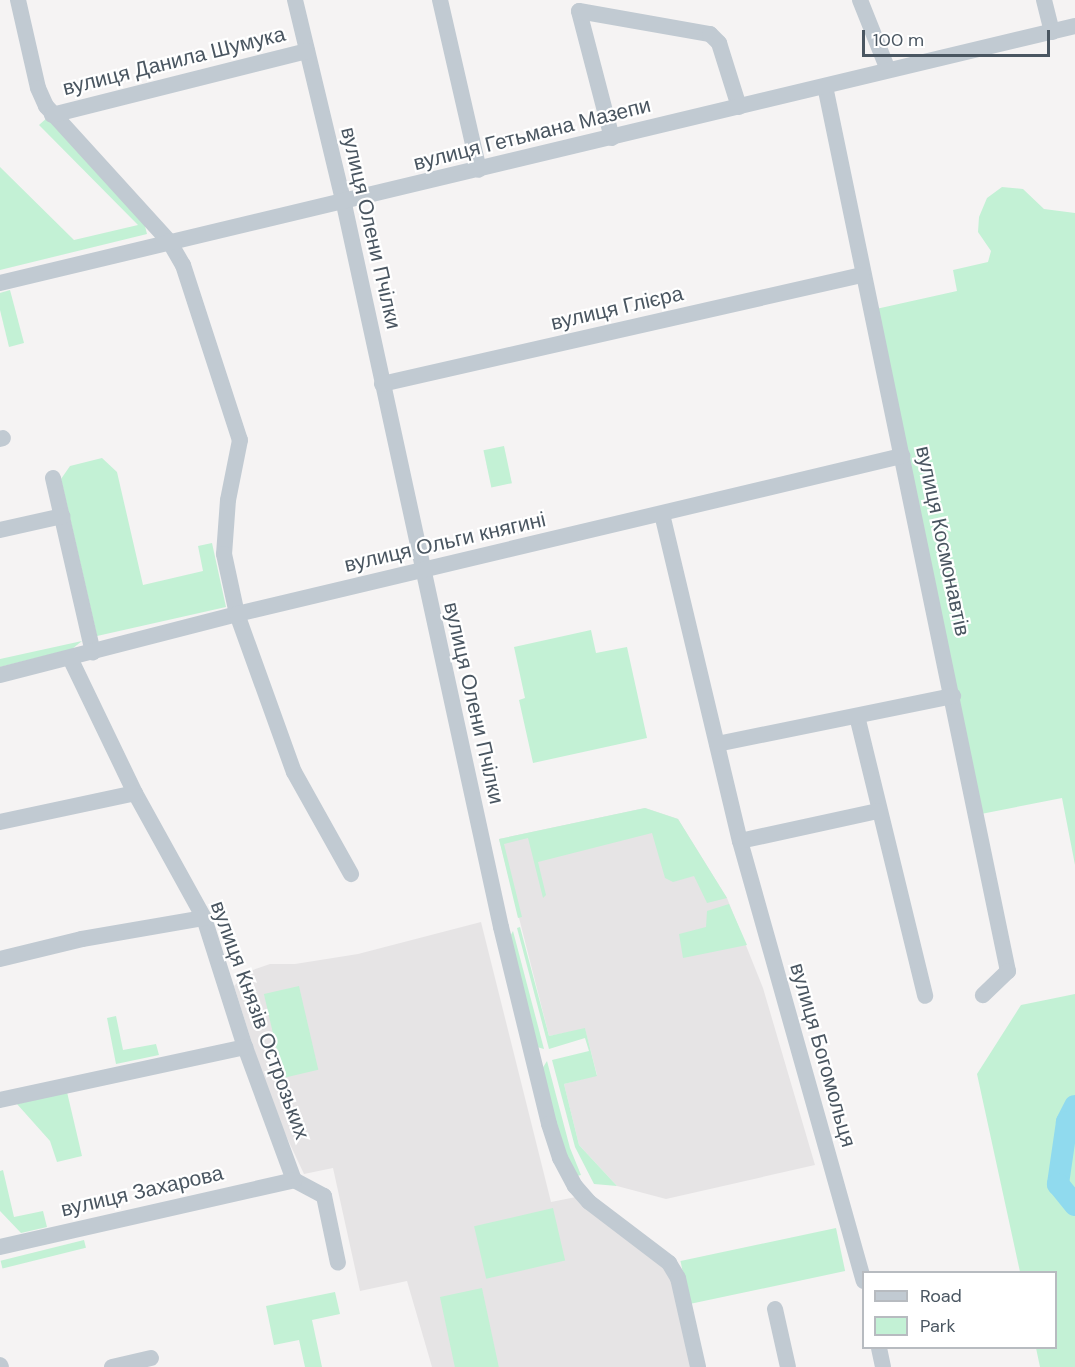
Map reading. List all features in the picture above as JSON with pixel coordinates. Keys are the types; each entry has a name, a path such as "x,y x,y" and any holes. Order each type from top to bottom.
{"street":[{"path":"18,0 38,88 52,115 169,241 183,265 240,440 228,500 224,554 237,614 294,772 351,874"},
{"name":"вулиця Олени Пчілки","path":"295,0 344,204 421,570 501,927 560,1158 575,1186 590,1202 669,1263 678,1278 698,1367"},
{"path":"440,0 479,170"},
{"path":"860,0 888,70"},
{"path":"1044,0 1052,32"},
{"path":"612,138 579,11 710,34 720,43 739,107"},
{"name":"вулиця Гетьмана Мазепи","path":"0,283 169,241 344,204 1075,26"},
{"name":"вулиця Данила Шумука","path":"52,115 307,51"},
{"name":"вулиця Космонавтів","path":"825,86 862,274 953,696 1008,971 983,995"},
{"name":"вулиця Глієра","path":"382,384 862,274"},
{"name":"вулиця Ольги княгині","path":"0,675 237,614 902,456"},
{"path":"53,478 93,652"},
{"name":"вулиця Богомольця","path":"662,514 740,841 862,1274"},
{"path":"0,530 62,516"},
{"name":"вулиця Князів Острозьких","path":"70,658 135,793 204,918 245,1047 294,1180"},
{"path":"717,744 953,696"},
{"path":"857,716 925,996"},
{"path":"0,822 135,793"},
{"path":"740,841 879,811"},
{"path":"0,959 82,939 204,918"},
{"path":"0,1100 245,1047"},
{"path":"294,1180 324,1196 338,1263"},
{"name":"вулиця Захарова","path":"0,1247 294,1180"},
{"path":"775,1309 788,1367"},
{"path":"880,1349 884,1367"},
{"path":"112,1367 151,1358"}],"shaded area":[{"path":"645,808 678,819 727,898 763,988 815,1165 666,1199 617,1186 579,1145 564,1084 597,1075 585,1029 549,1036 499,839"},
{"path":"481,922 551,1202 576,1197 664,1267 672,1281 691,1367 432,1367 407,1281 360,1291 333,1168 304,1174 272,1106 234,986 250,971 270,964 295,964 358,954"}],"green space":[{"path":"48,117 144,222 147,234 0,270 0,167 74,240 138,225 39,125"},
{"path":"1002,187 1023,189 1044,209 1075,213 1075,865 1062,798 981,814 876,309 957,291 953,270 988,262 991,251 978,232 979,217 987,198"},
{"path":"10,290 24,343 9,347 0,310 0,293"},
{"path":"504,446 512,483 491,488 483,450"},
{"path":"102,458 117,472 143,585 203,571 198,546 212,543 226,607 97,636 61,479 70,466"},
{"path":"591,630 596,653 627,647 647,738 533,763 519,700 525,698 514,647"},
{"path":"82,641 72,649 0,667 0,659"},
{"path":"645,808 678,819 727,898 707,903 694,876 673,882 665,878 652,833 538,862 546,895 543,898 528,838 504,844 522,917 518,918 499,839"},
{"path":"729,904 747,945 683,958 679,934 706,927 707,911"},
{"path":"520,927 549,1036 585,1028 597,1076 564,1084 579,1145 617,1186 594,1184 575,1147 552,1060 589,1051 585,1038 549,1049 517,928"},
{"path":"513,931 544,1049 537,1047 509,938"},
{"path":"299,986 318,1070 283,1078 264,994"},
{"path":"1075,994 1075,1367 1040,1367 1036,1349 1057,1349 1057,1271 1020,1271 977,1074 1021,1005"},
{"path":"116,1016 123,1050 156,1044 159,1055 116,1064 107,1018"},
{"path":"547,1061 570,1148 581,1175 577,1176 563,1150 542,1069"},
{"path":"67,1092 82,1156 57,1162 50,1141 17,1104"},
{"path":"3,1170 14,1217 43,1211 47,1227 21,1233 0,1211 0,1171"},
{"path":"553,1208 565,1261 486,1279 474,1226"},
{"path":"836,1228 845,1271 690,1304 680,1261"},
{"path":"84,1240 86,1248 2,1269 1,1261"},
{"path":"482,1288 499,1367 455,1367 440,1297"},
{"path":"335,1292 340,1314 312,1320 322,1367 305,1367 299,1340 274,1345 266,1306"}],"waterway":[{"path":"1075,1106 1067,1122 1058,1184 1075,1205"}]}
